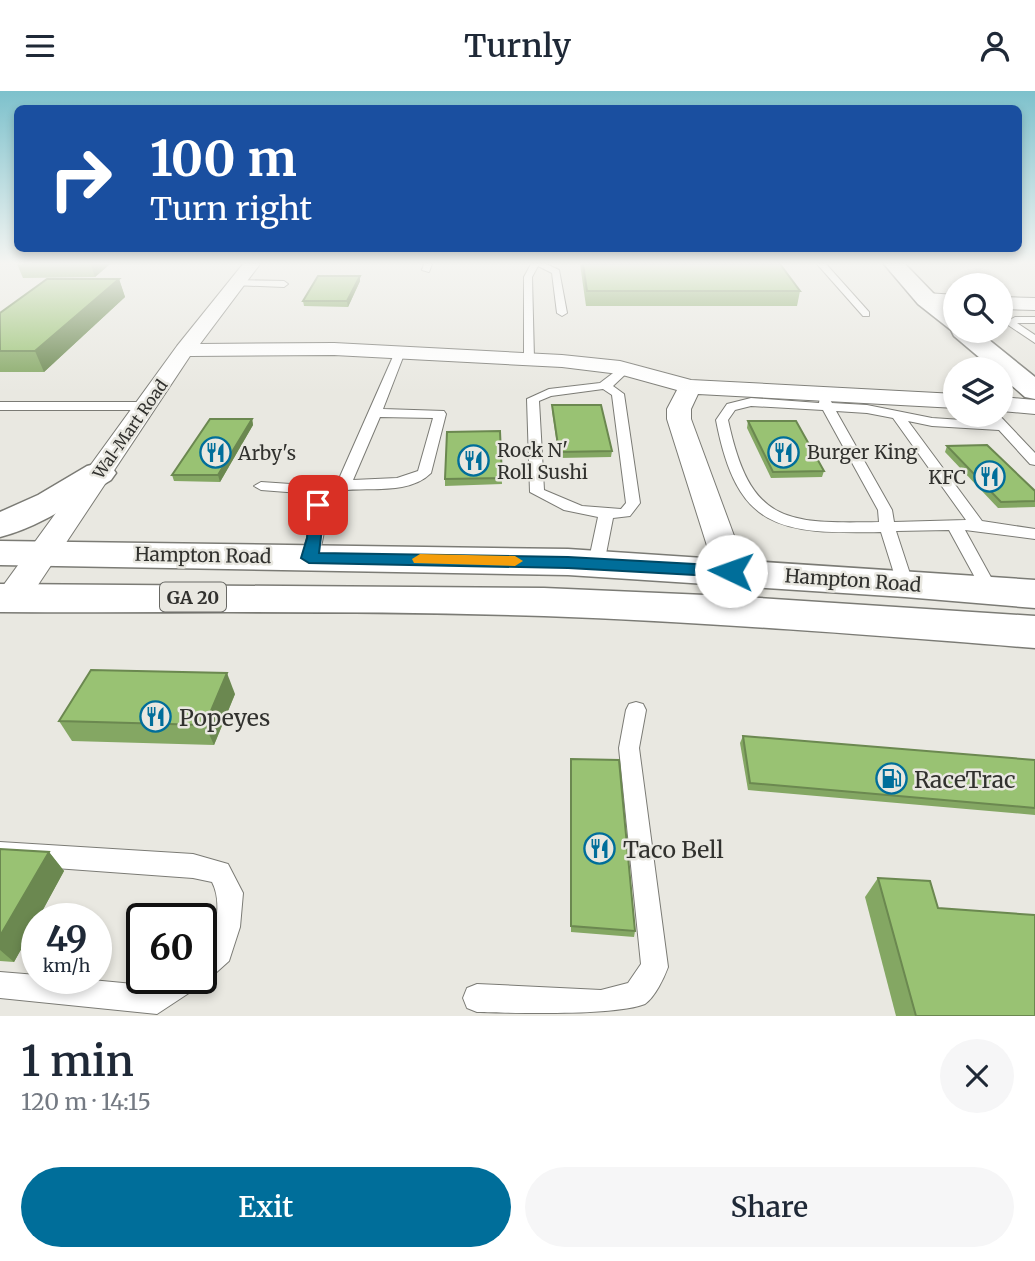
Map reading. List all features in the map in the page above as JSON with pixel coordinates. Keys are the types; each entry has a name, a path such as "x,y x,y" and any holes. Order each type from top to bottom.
{"main road":[{"path":"977,343 1035,391"},
{"path":"0,526 50,502 99,473"},
{"name":"Hampton Road","path":"0,552 596,564 731,571 1035,594"},
{"name":"Hampton Road","path":"4,604 352,598 545,602 742,610 1035,632"}],"street":[{"name":"Wal-Mart Road","path":"4,604 44,553 184,350 217,307"},
{"path":"184,350 400,352 529,359 625,369 690,387 824,398 943,401"},
{"path":"690,387 679,409 679,419 731,571"},
{"path":"1013,412 1035,407"}],"lane":[{"path":"528,307 529,359"},
{"path":"561,307 562,313"},
{"path":"860,307 866,314"},
{"path":"1035,320 1015,320 1011,323 1035,339"},
{"path":"344,484 400,352"},
{"path":"606,386 618,394 633,503 625,513 606,515 577,511 537,492 533,398 544,392 606,386 625,369"},
{"path":"824,398 885,510 887,528 905,583"},
{"path":"943,421 932,422 824,398 751,402 731,407 722,420 726,440 749,496 766,513 793,523 887,528 977,525 1035,534"},
{"path":"0,407 146,406"},
{"path":"261,486 320,490 344,484 394,484 413,480 424,473 440,414 376,413"},
{"path":"897,415 977,525"},
{"path":"1010,427 1035,461"},
{"path":"309,558 315,538 320,490"},
{"path":"596,564 606,515"},
{"path":"955,526 989,590"},
{"path":"477,998 601,1004 636,995 655,967 629,748 636,711"},
{"path":"0,853 192,866 220,872 231,893 227,927 217,955"},
{"path":"0,985 157,1000 166,994"}],"building":[{"path":"8,307 86,307 35,351 0,351 0,313"},
{"path":"552,405 601,405 612,451 559,452"},
{"name":"Arby's","path":"210,419 252,419 218,475 172,475"},
{"name":"Burger King","path":"748,421 796,421 824,471 773,472"},
{"name":"Rock N' Roll Sushi","path":"500,431 502,478 445,479 447,432"},
{"name":"KFC","path":"987,445 1035,491 1035,501 1001,502 947,446"},
{"path":"91,670 227,673 205,725 59,721"},
{"name":"RaceTrac","path":"743,736 1035,760 1035,808 750,783"},
{"name":"Taco Bell","path":"571,759 619,760 635,931 571,926"},
{"path":"0,849 49,852 0,936"},
{"path":"878,878 930,881 938,908 1035,915 1035,1016 916,1016"}],"slow traffic":[{"path":"420,559 515,561"}],"place":[{"name":"Burger King","path":"784,452"},
{"name":"Arby's","path":"215,453"},
{"name":"Rock N' Roll Sushi","path":"474,461"},
{"name":"KFC","path":"989,477"},
{"name":"Popeyes","path":"156,717"},
{"name":"RaceTrac","path":"891,779"},
{"name":"Taco Bell","path":"600,849"}],"route":[{"path":"318,505 315,538 309,558 568,562 731,571"}]}
